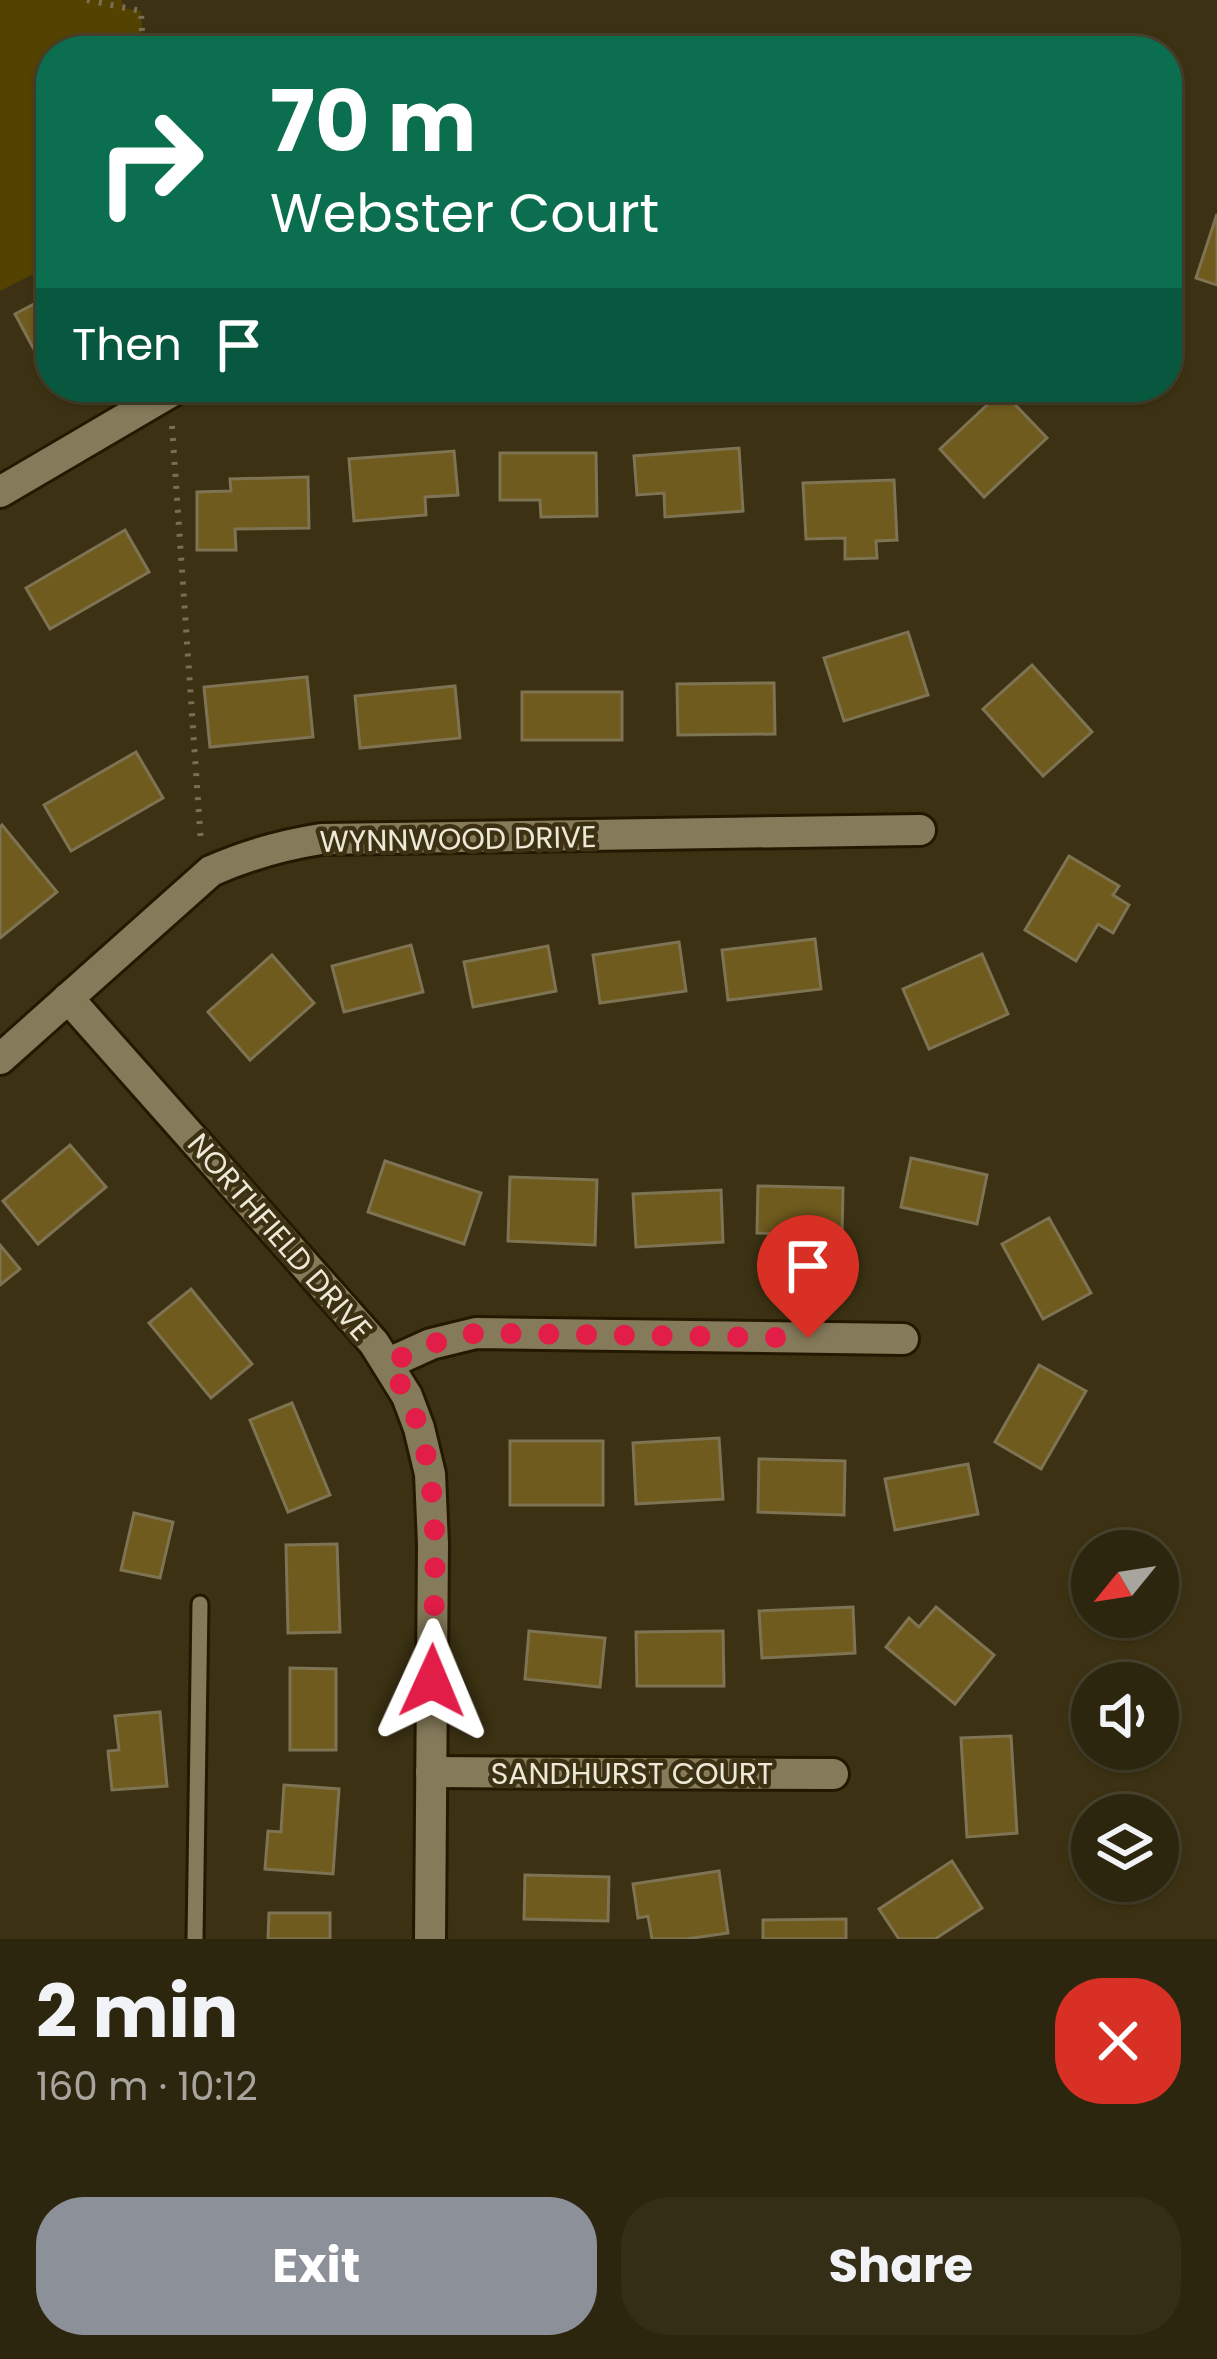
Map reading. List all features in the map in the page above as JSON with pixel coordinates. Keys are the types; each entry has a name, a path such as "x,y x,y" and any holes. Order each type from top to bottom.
{"street":[{"path":"0,492 154,402"},
{"name":"WYNNWOOD DRIVE","path":"0,1059 204,878 237,859 289,844 321,839 920,830"},
{"name":"NORTHFIELD DRIVE","path":"68,998 374,1343 407,1396 430,1474 433,1544 430,1939"},
{"path":"389,1363 431,1344 476,1333 903,1340"},
{"name":"SANDHURST COURT","path":"431,1772 833,1774"}],"lane":[{"path":"194,1939 200,1604"}],"path":[{"path":"87,0 141,11"},
{"path":"142,0 142,36"},
{"path":"175,402 204,878"}],"shaded area":[{"path":"0,0 122,0 123,8 141,11 142,36 36,36 36,273 0,291"}],"building":[{"path":"1217,214 1217,285 1196,278"},
{"path":"36,303 36,353 15,314"},
{"path":"990,402 1013,402 1047,438 984,497 940,449"},
{"path":"739,448 743,511 665,517 664,493 637,495 634,456"},
{"path":"454,451 458,495 425,497 426,515 354,521 349,459"},
{"path":"500,453 596,453 597,516 541,517 540,500 500,500"},
{"path":"308,477 309,528 235,529 236,550 197,550 197,492 231,491 230,479"},
{"path":"894,480 897,540 876,541 877,558 845,559 845,538 806,539 803,483"},
{"path":"125,530 149,572 50,629 26,588"},
{"path":"908,632 928,695 844,721 824,658"},
{"path":"1032,665 1092,732 1043,776 983,709"},
{"path":"307,677 313,737 210,747 204,687"},
{"path":"774,683 775,734 678,735 677,684"},
{"path":"455,686 460,738 360,748 355,696"},
{"path":"522,692 622,692 622,740 522,740"},
{"path":"136,752 163,798 71,851 44,805"},
{"path":"0,827 57,892 0,938"},
{"path":"1069,856 1119,886 1113,895 1129,905 1113,933 1098,924 1076,961 1025,930"},
{"path":"815,939 821,989 728,1000 722,950"},
{"path":"679,942 686,991 600,1003 593,955"},
{"path":"411,945 423,992 344,1012 332,966"},
{"path":"548,946 556,991 473,1007 464,962"},
{"path":"982,954 1008,1014 929,1049 903,989"},
{"path":"272,955 314,1003 250,1060 208,1012"},
{"path":"70,1145 106,1187 38,1244 3,1201"},
{"path":"911,1158 987,1175 977,1224 901,1207"},
{"path":"385,1161 481,1193 464,1244 368,1212"},
{"path":"510,1177 597,1180 595,1245 508,1241"},
{"path":"758,1186 843,1188 842,1236 757,1233"},
{"path":"721,1190 723,1242 636,1247 633,1194"},
{"path":"1049,1218 1091,1293 1043,1319 1002,1244"},
{"path":"0,1245 20,1269 0,1285"},
{"path":"191,1289 252,1364 211,1398 149,1323"},
{"path":"1039,1365 1086,1391 1041,1469 995,1442"},
{"path":"292,1403 330,1495 288,1512 250,1420"},
{"path":"719,1438 723,1499 636,1504 633,1443"},
{"path":"510,1441 603,1441 603,1505 510,1505"},
{"path":"759,1459 845,1461 844,1515 758,1512"},
{"path":"968,1464 978,1514 895,1530 885,1479"},
{"path":"134,1513 173,1522 160,1578 121,1570"},
{"path":"337,1544 340,1632 288,1633 286,1545"},
{"path":"853,1607 855,1653 762,1658 759,1611"},
{"path":"936,1607 994,1655 955,1704 886,1647 909,1618 919,1627"},
{"path":"529,1631 605,1638 600,1687 525,1679"},
{"path":"723,1631 724,1686 637,1686 636,1632"},
{"path":"290,1668 336,1669 336,1750 290,1750"},
{"path":"160,1712 167,1786 112,1790 108,1751 119,1750 115,1716"},
{"path":"1011,1736 1017,1833 967,1837 961,1738"},
{"path":"284,1785 339,1789 333,1874 265,1869 268,1831 281,1832"},
{"path":"952,1861 982,1908 935,1939 899,1939 879,1909"},
{"path":"719,1871 728,1933 652,1939 648,1916 638,1918 633,1884"},
{"path":"525,1875 609,1877 608,1921 524,1919"},
{"path":"269,1913 330,1913 330,1939 268,1939"},
{"path":"846,1919 846,1939 763,1939 763,1920"}],"route":[{"path":"432,1681 430,1474 407,1396 389,1363 431,1344 476,1333 808,1338"}]}
